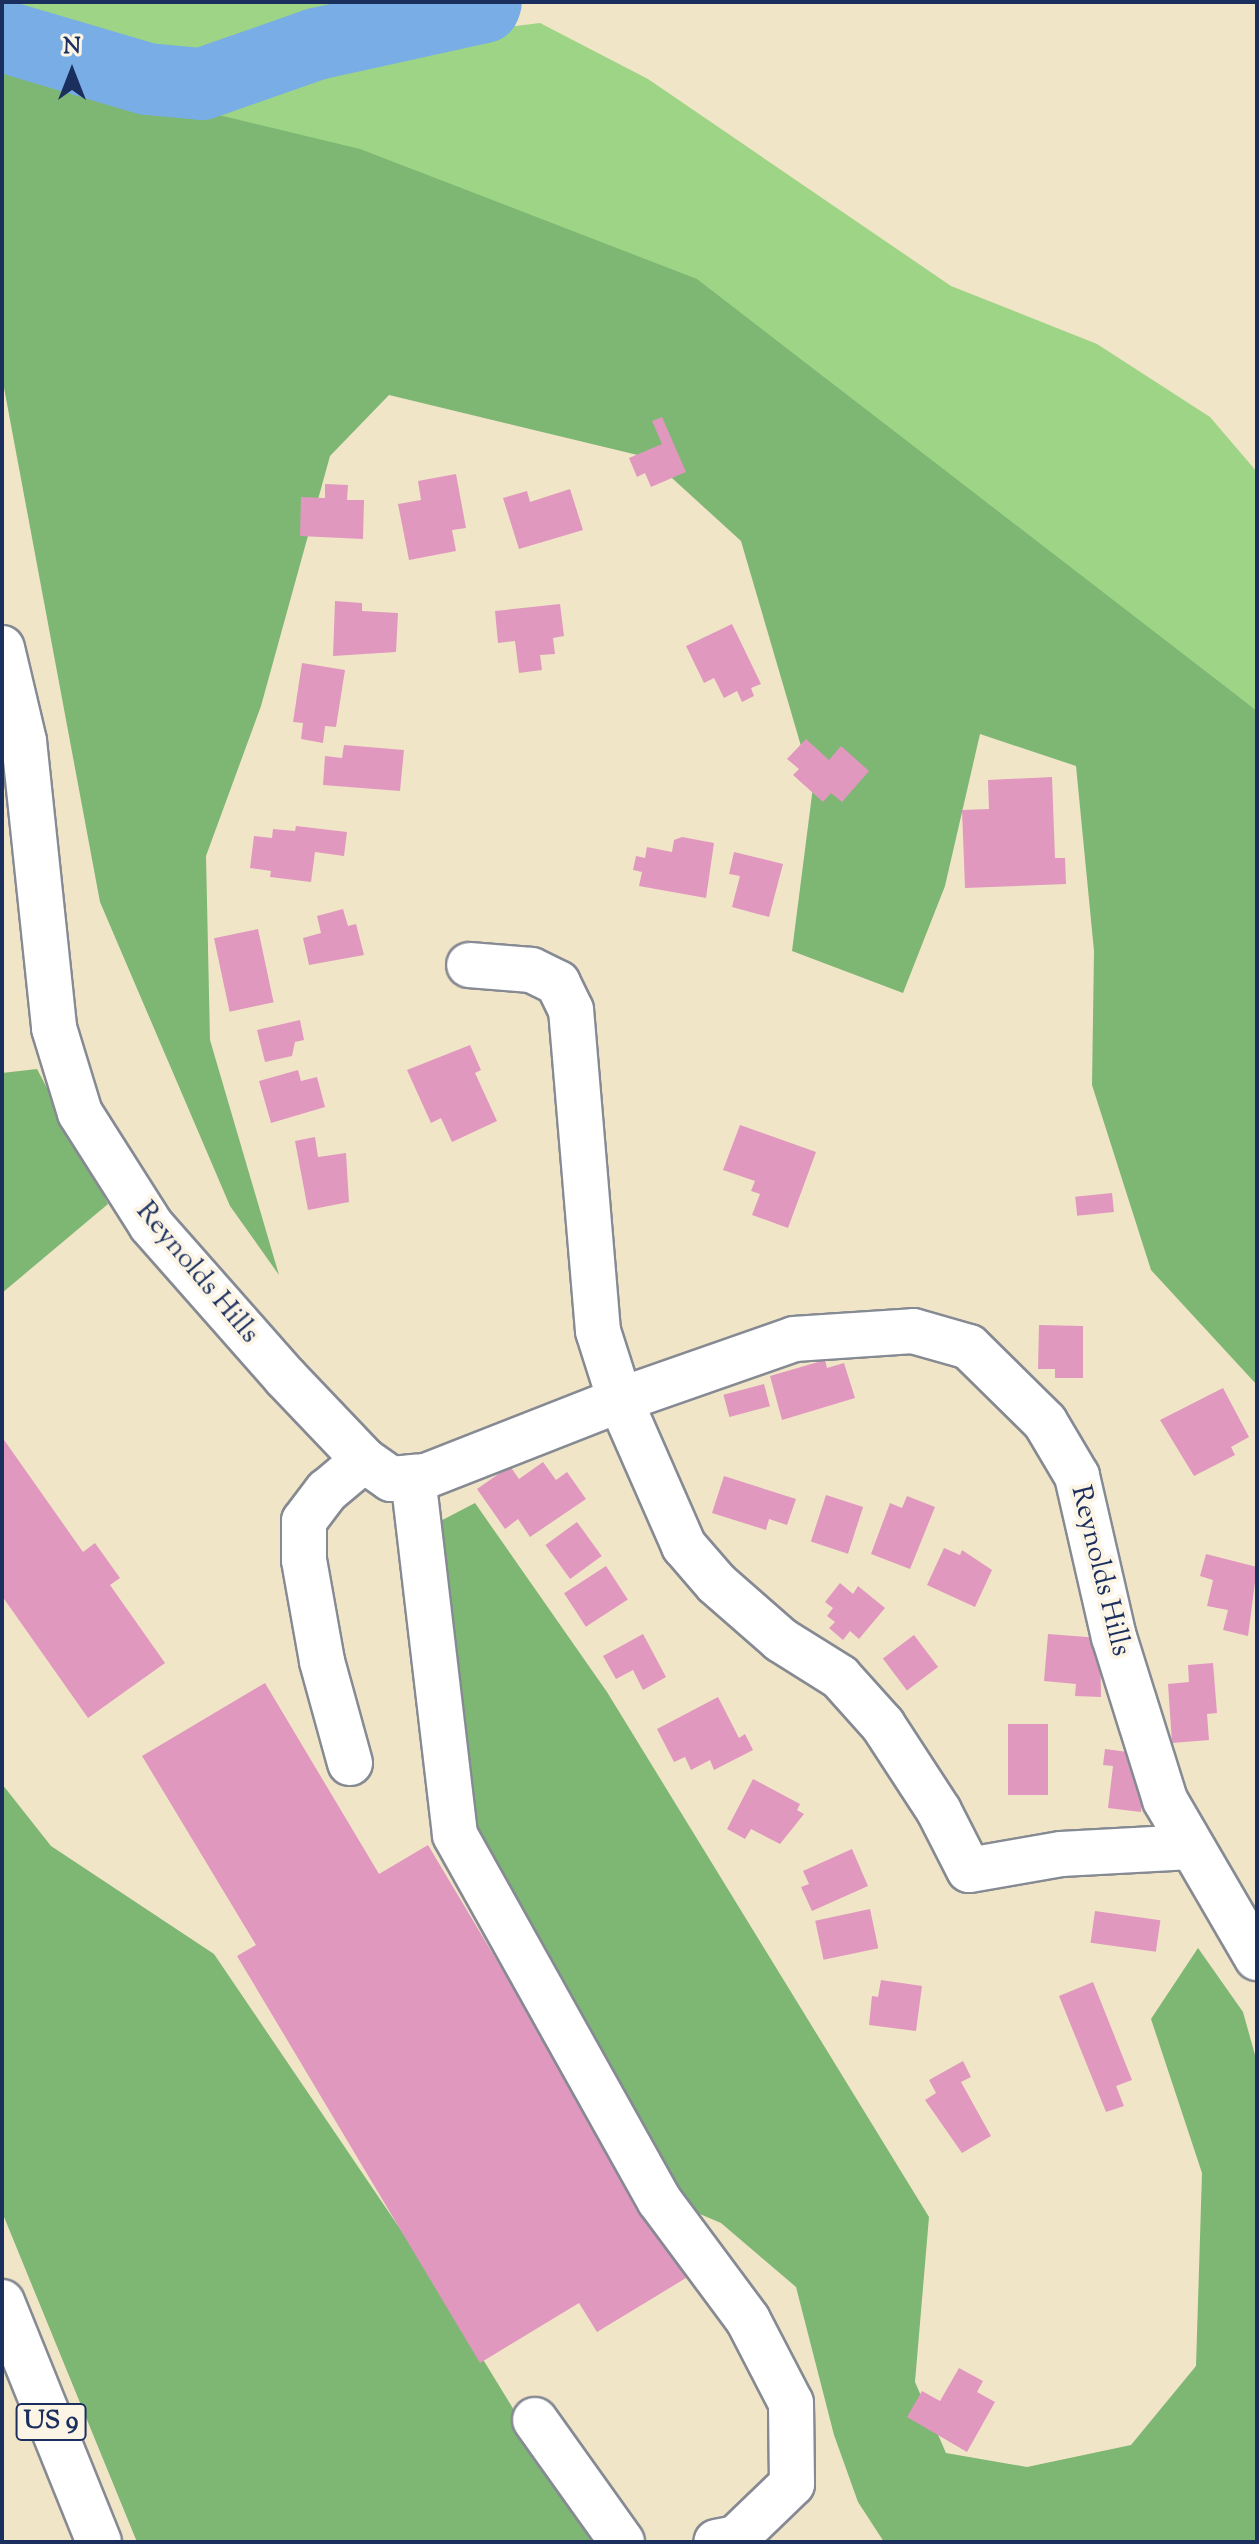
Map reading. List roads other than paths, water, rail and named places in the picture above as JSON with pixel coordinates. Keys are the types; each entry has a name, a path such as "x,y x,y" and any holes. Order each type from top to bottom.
{"main road":[{"name":"Reynolds Hills","path":"2,648 24,741 54,1028 80,1113 151,1225 364,1460 391,1479 413,1477 794,1339 913,1331 969,1347 1045,1422 1077,1476 1114,1637 1165,1800 1257,1958"},
{"path":"469,965 531,970 558,983 571,1010 598,1331 620,1400 684,1546 716,1583 781,1640 840,1677 875,1715 939,1811 969,1870 1061,1854 1191,1847"},
{"path":"350,1763 322,1661 304,1560 304,1521 327,1491 364,1460"},
{"path":"413,1477 455,1835 659,2200 748,2320 791,2403 792,2484 736,2538 716,2542"},
{"name":"US 9","path":"2,2302 99,2542"},
{"path":"535,2420 622,2542"}],"waterway":[{"path":"2,36 147,79 202,84 316,44 484,7 486,2"}]}
